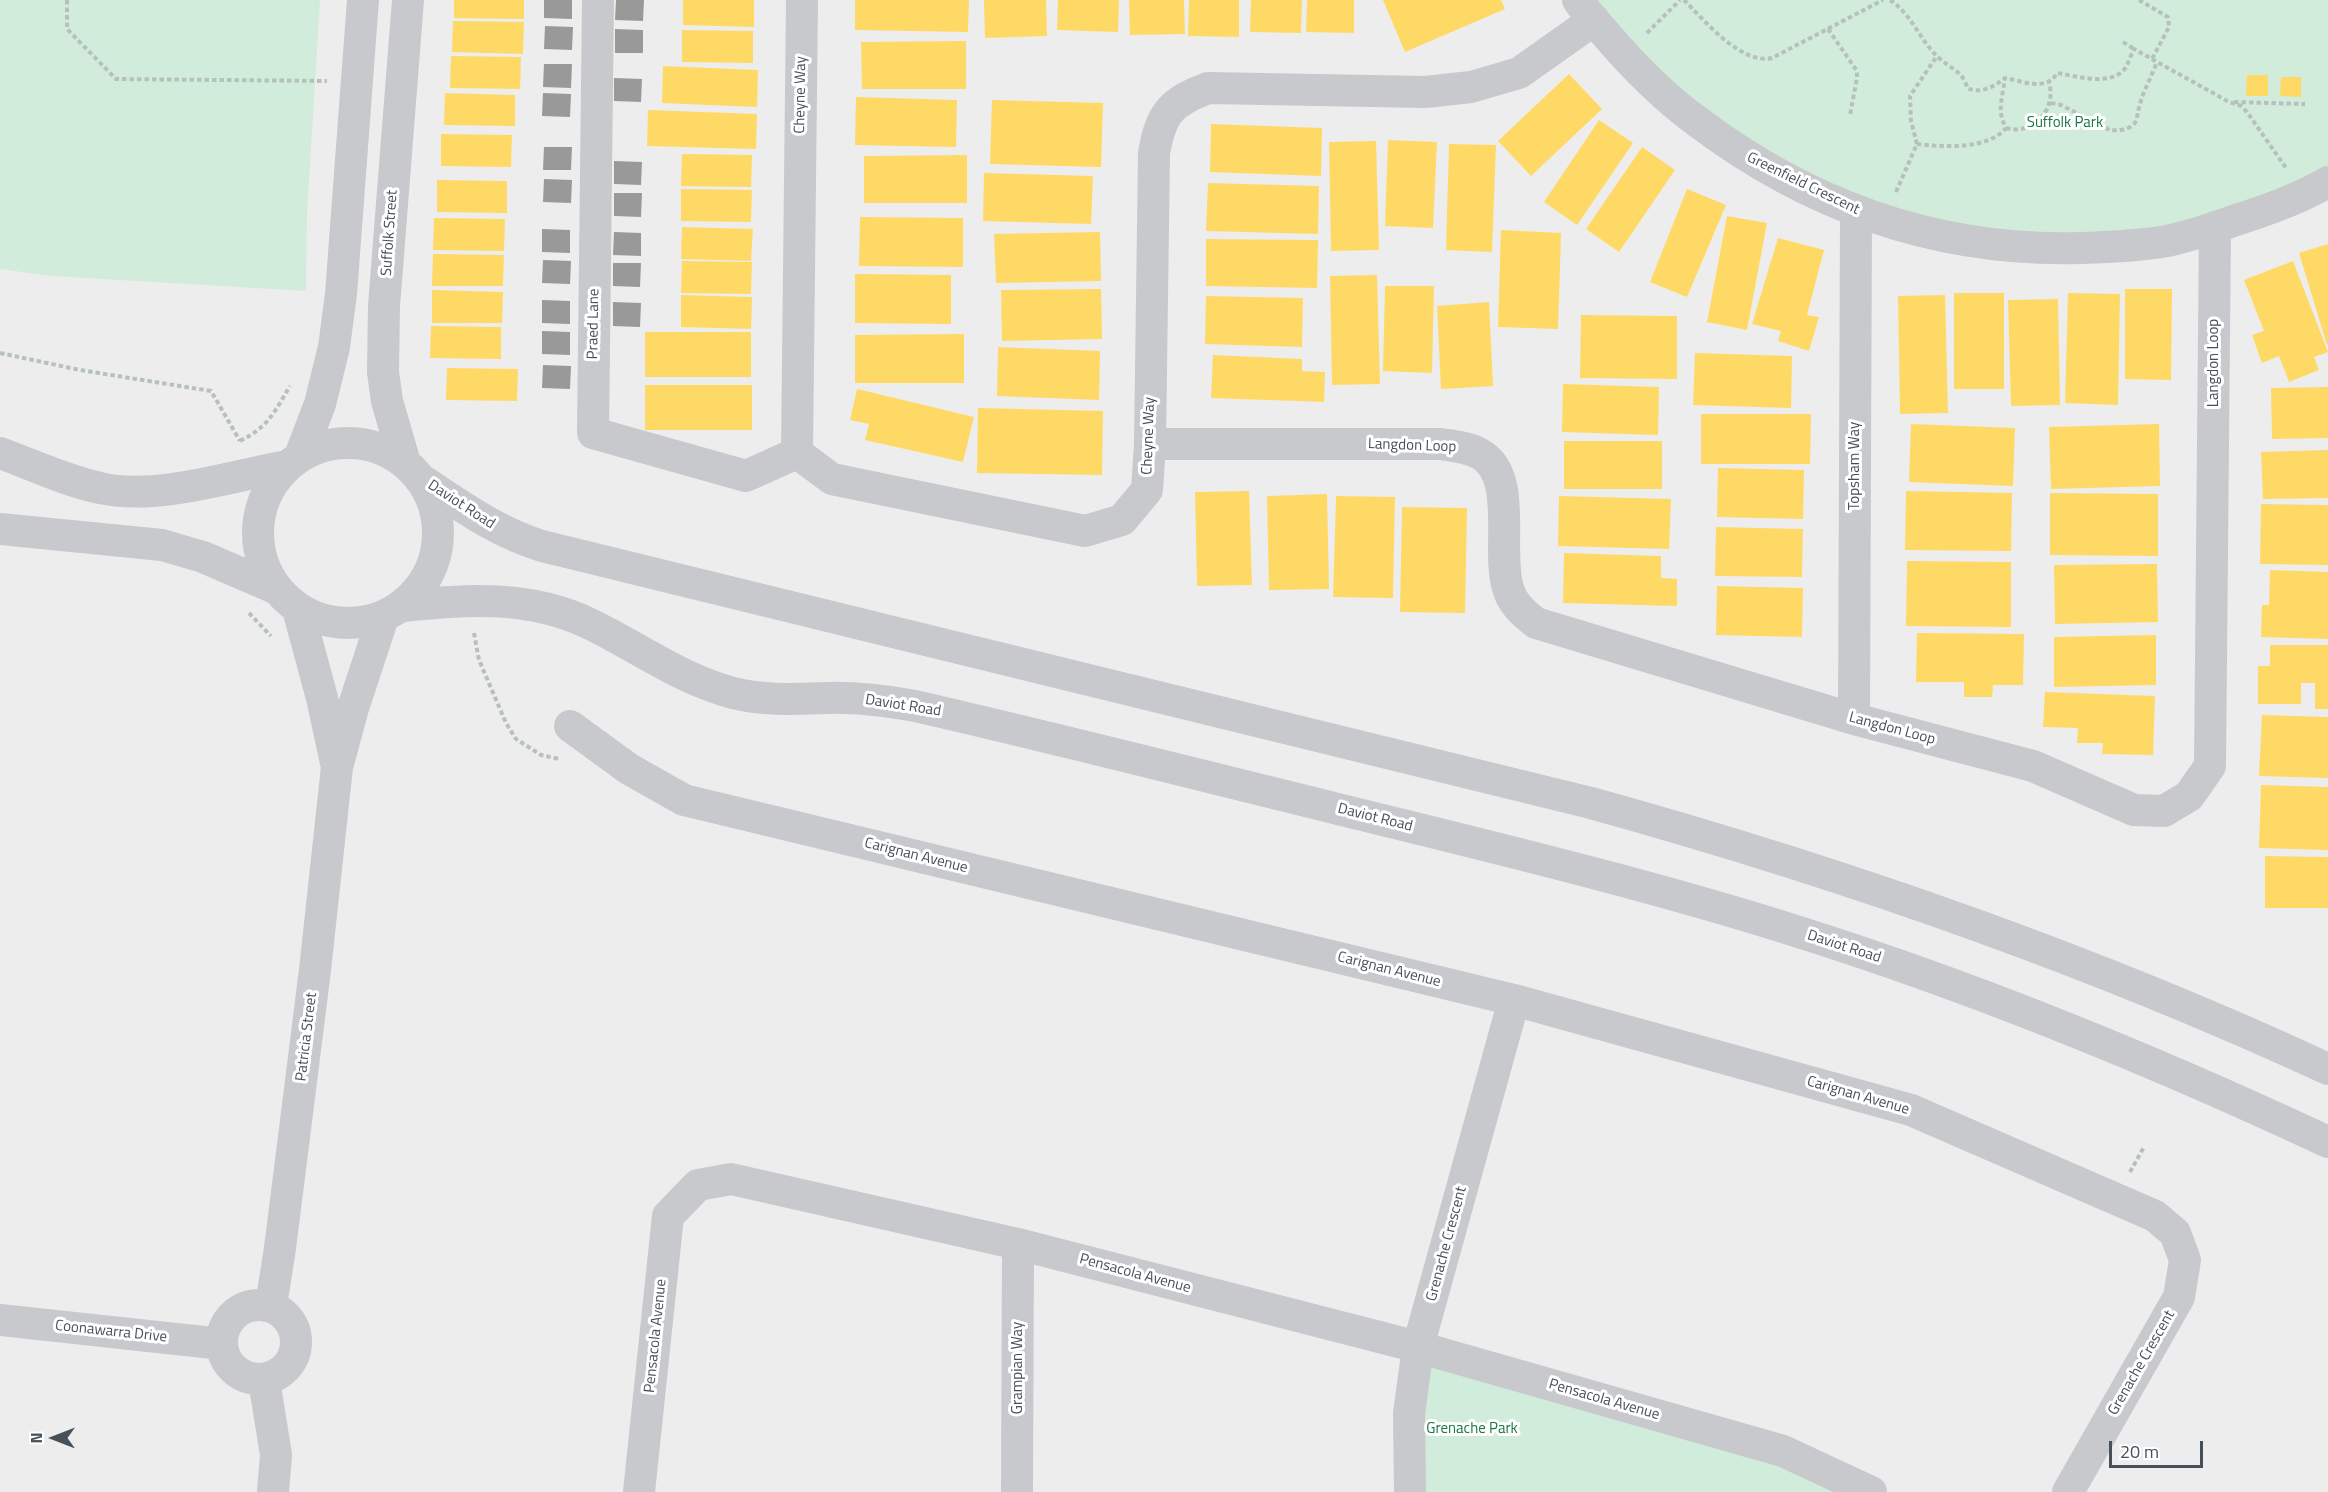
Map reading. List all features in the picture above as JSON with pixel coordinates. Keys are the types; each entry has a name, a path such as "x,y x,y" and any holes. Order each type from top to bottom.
{"street":[{"path":"0,453 101,489 130,491 165,490 293,461 330,444 362,444 384,451 412,471 430,497 436,518 438,539 433,561 416,593 392,611 362,623 340,623 318,619 298,609 275,588 264,569 258,547 258,525 262,503 272,483 293,461 320,404 334,346 341,294 363,0"},
{"name":"Suffolk Street","path":"408,0 384,306 383,372 387,401 412,471"},
{"name":"Praed Lane","path":"598,0 593,433 746,476 797,453"},
{"name":"Cheyne Way","path":"802,0 797,453 832,479 1085,531 1122,520 1147,490 1150,444 1154,153 1157,132 1166,114 1183,98 1208,88 1425,92 1471,87 1519,73 1586,10"},
{"name":"Greenfield Crescent","path":"1586,10 1633,67 1680,109 1733,149 1782,177 1856,212 1929,234 1982,243 2035,248 2103,247 2168,241 2275,207 2328,182"},
{"name":"Topsham Way","path":"1854,719 1856,212"},
{"name":"Langdon Loop","path":"1150,444 1440,444 1466,448 1482,454 1494,465 1502,484 1503,544 1508,588 1520,610 1536,623 1854,719 2033,766 2134,810 2164,811 2188,796 2210,766 2215,227"},
{"name":"Daviot Road","path":"412,471 490,525 517,538 542,546 1580,800 1748,847 1903,897 2056,953 2207,1014 2328,1069"},
{"path":"0,529 162,545 203,557 275,588"},
{"name":"Daviot Road","path":"392,611 473,600 535,605 590,624 674,670 734,693 765,699 857,699 915,706 1508,850 1652,888 1828,942 2022,1010 2192,1080 2328,1142"},
{"name":"Patricia Street","path":"298,609 322,698 337,767"},
{"name":"Patricia Street","path":"271,1306 314,981 337,767 353,708 392,611"},
{"name":"Carignan Avenue","path":"570,726 630,769 684,800 1514,1000 1911,1110 2155,1216 2175,1233 2185,1260"},
{"name":"Grenache Crescent","path":"1410,1492 1408,1414 1418,1347 1514,1000"},
{"name":"Pensacola Avenue","path":"639,1492 668,1216 698,1185 731,1179 1018,1244 1418,1347 1783,1451 1871,1492"},
{"name":"Grampian Way","path":"1017,1492 1018,1244"},
{"name":"Grenache Crescent","path":"2068,1492 2179,1297 2185,1260"},
{"path":"257,1305 271,1306 283,1314 292,1325 296,1338 295,1353 289,1366 278,1375 264,1380 254,1380 235,1371 223,1354 222,1344 224,1329 231,1317 243,1309 257,1305"},
{"name":"Coonawarra Drive","path":"0,1320 222,1344"},
{"path":"264,1380 276,1455 273,1492"}],"path":[{"path":"67,0 67,29 116,79 331,81"},
{"path":"1647,33 1682,0 1737,49 1758,59 1772,58 1883,0"},
{"path":"1890,0 1901,8 1937,56 1962,74 1968,88 1975,92 1984,91 2005,78 2043,85 2049,83 2057,73 2096,79 2105,78 2121,72 2134,49"},
{"path":"2139,0 2168,17 2169,27 2152,59"},
{"path":"1828,29 1857,71 1850,115"},
{"path":"2123,42 2229,102 2241,106 2286,168"},
{"path":"1896,193 1917,144 1911,121 1910,96 1937,56"},
{"path":"2051,103 2061,105 2110,130 2125,129 2134,124 2138,118 2139,109 2157,62"},
{"path":"2005,78 1999,107 2006,129"},
{"path":"2006,129 2022,130 2031,127 2046,112 2051,103 2052,93 2049,83"},
{"path":"2229,102 2305,104"},
{"path":"1917,144 1986,143 1999,137 2006,129"},
{"path":"0,353 80,370 211,391 240,441"},
{"path":"231,444 259,431 273,414 292,383"}],"green space":[{"path":"0,0 320,0 307,214 306,291 51,276 0,269"},
{"name":"Suffolk Park","path":"1578,0 2328,0 2328,182 2275,207 2035,248 1774,173"},
{"name":"Grenache Park","path":"1418,1347 1871,1492 1410,1492"}],"building: Homes":[{"path":"454,0 524,0 524,19 454,18"},
{"path":"683,0 754,0 754,27 683,25"},
{"path":"855,0 969,0 968,32 855,30"},
{"path":"984,0 1046,0 1047,36 985,38"},
{"path":"1058,0 1119,0 1118,32 1057,30"},
{"path":"1129,0 1184,0 1185,34 1130,35"},
{"path":"1189,0 1239,0 1239,37 1188,36"},
{"path":"1251,0 1302,0 1301,33 1250,32"},
{"path":"1307,0 1354,0 1354,33 1306,32"},
{"path":"1383,0 1501,0 1505,9 1405,52"},
{"path":"453,21 524,22 523,54 452,52"},
{"path":"682,30 753,31 753,63 682,62"},
{"path":"966,41 966,89 862,89 861,42"},
{"path":"451,56 521,57 520,89 450,88"},
{"path":"663,66 758,70 757,107 662,103"},
{"path":"1569,74 1602,109 1531,176 1498,141"},
{"path":"2247,75 2268,75 2268,96 2246,96"},
{"path":"2281,77 2301,77 2301,97 2280,96"},
{"path":"445,93 515,95 515,126 444,125"},
{"path":"856,97 957,100 956,147 855,145"},
{"path":"992,100 1103,103 1101,167 990,164"},
{"path":"648,110 757,114 756,149 647,146"},
{"path":"1599,120 1633,143 1577,225 1544,202"},
{"path":"1211,124 1322,128 1321,176 1210,172"},
{"path":"441,134 512,135 511,167 441,166"},
{"path":"1388,140 1437,142 1433,228 1385,226"},
{"path":"1376,141 1379,250 1331,251 1329,142"},
{"path":"1449,144 1496,145 1492,252 1446,250"},
{"path":"1642,147 1675,170 1619,252 1586,229"},
{"path":"682,154 752,155 751,187 681,186"},
{"path":"967,155 967,203 864,203 864,156"},
{"path":"984,173 1093,176 1091,224 983,221"},
{"path":"437,180 507,181 507,213 437,212"},
{"path":"1208,183 1319,186 1318,234 1206,231"},
{"path":"681,189 752,190 751,222 681,221"},
{"path":"1687,189 1726,205 1687,297 1650,282"},
{"path":"1727,216 1767,223 1747,330 1707,322"},
{"path":"860,217 963,218 963,267 859,266"},
{"path":"434,218 505,219 504,251 433,250"},
{"path":"682,227 753,229 751,261 681,259"},
{"path":"1501,230 1561,233 1558,329 1498,327"},
{"path":"1100,232 1101,281 996,283 994,234"},
{"path":"1778,238 1824,250 1807,315 1819,317 1809,351 1778,341 1781,331 1752,324"},
{"path":"1206,239 1318,240 1317,288 1206,286"},
{"path":"2328,244 2328,344 2327,345 2299,253"},
{"path":"433,254 504,255 503,286 432,286"},
{"path":"682,261 752,262 751,294 681,293"},
{"path":"2293,261 2328,352 2314,357 2319,370 2289,382 2279,356 2262,363 2252,335 2264,331 2244,280"},
{"path":"855,274 951,275 951,324 855,323"},
{"path":"1377,275 1380,384 1332,385 1330,276"},
{"path":"1385,286 1434,286 1432,373 1383,371"},
{"path":"1101,289 1102,339 1002,341 1001,290"},
{"path":"2125,289 2172,289 2171,380 2125,379"},
{"path":"432,290 503,292 502,323 432,323"},
{"path":"1954,293 2004,293 2004,389 1954,389"},
{"path":"2068,293 2120,294 2118,405 2065,403"},
{"path":"681,295 752,297 751,329 681,327"},
{"path":"1945,295 1948,413 1900,414 1898,296"},
{"path":"1206,296 1303,298 1302,347 1205,344"},
{"path":"2058,299 2060,405 2011,406 2008,300"},
{"path":"1489,302 1493,386 1441,389 1437,306"},
{"path":"1581,315 1677,316 1677,379 1580,378"},
{"path":"431,326 501,327 501,359 430,358"},
{"path":"645,332 751,332 751,377 645,377"},
{"path":"964,334 964,383 855,383 855,335"},
{"path":"998,347 1100,351 1099,400 997,396"},
{"path":"1695,353 1792,356 1791,408 1693,405"},
{"path":"1213,355 1302,359 1302,371 1325,372 1324,402 1211,398"},
{"path":"447,368 518,369 517,401 446,400"},
{"path":"1563,384 1659,387 1658,435 1562,432"},
{"path":"645,385 752,385 752,430 645,430"},
{"path":"2328,387 2328,438 2272,439 2271,388"},
{"path":"857,389 974,417 963,462 865,440 869,424 850,420"},
{"path":"978,408 1103,411 1102,475 977,473"},
{"path":"1701,414 1811,414 1810,464 1701,464"},
{"path":"1911,424 2015,428 2013,486 1909,482"},
{"path":"2159,424 2160,486 2051,489 2049,427"},
{"path":"1564,441 1662,441 1662,489 1564,489"},
{"path":"2328,450 2328,498 2263,499 2261,452"},
{"path":"1718,468 1804,470 1803,519 1717,517"},
{"path":"1249,491 1252,585 1197,586 1195,492"},
{"path":"1906,491 2012,493 2011,551 1905,550"},
{"path":"2050,493 2158,494 2158,556 2050,555"},
{"path":"1327,494 1329,589 1269,590 1267,496"},
{"path":"1336,496 1395,497 1393,598 1333,597"},
{"path":"1559,496 1671,499 1669,549 1558,546"},
{"path":"2261,504 2328,505 2328,565 2260,564"},
{"path":"1402,507 1467,508 1465,613 1400,612"},
{"path":"1716,527 1803,529 1802,577 1715,576"},
{"path":"1564,553 1661,556 1661,578 1677,579 1677,606 1563,603"},
{"path":"1907,561 2011,562 2011,627 1906,626"},
{"path":"2157,564 2158,622 2055,624 2054,565"},
{"path":"2270,570 2328,572 2328,639 2261,637 2262,605 2269,605"},
{"path":"1717,586 1803,588 1802,637 1716,635"},
{"path":"1917,633 2024,634 2023,685 1993,685 1992,697 1964,697 1964,682 1916,682"},
{"path":"2156,635 2156,685 2054,687 2054,637"},
{"path":"2270,645 2328,645 2328,709 2315,709 2315,683 2301,683 2301,704 2258,704 2258,666 2270,666"},
{"path":"2045,692 2155,696 2153,755 2102,754 2103,743 2077,743 2078,728 2043,727"},
{"path":"2262,715 2328,717 2328,778 2259,776"},
{"path":"2261,785 2328,787 2328,850 2259,848"},
{"path":"2265,856 2328,857 2328,908 2265,908"}],"building: Industry":[{"path":"544,0 572,0 572,19 544,18"},
{"path":"616,0 644,0 643,21 615,20"},
{"path":"545,26 573,27 572,50 544,49"},
{"path":"615,29 643,30 643,53 615,53"},
{"path":"544,64 572,64 571,88 543,87"},
{"path":"614,78 642,79 641,102 614,101"},
{"path":"543,93 571,94 570,117 542,116"},
{"path":"544,147 572,147 571,170 543,170"},
{"path":"614,161 642,162 641,185 614,184"},
{"path":"544,179 572,180 571,203 543,202"},
{"path":"614,193 642,193 641,217 614,216"},
{"path":"542,229 570,230 570,253 542,252"},
{"path":"614,232 641,233 641,256 613,255"},
{"path":"543,260 571,261 570,284 542,283"},
{"path":"613,263 641,263 640,287 613,286"},
{"path":"542,300 570,301 570,324 542,323"},
{"path":"613,302 641,303 640,327 613,326"},
{"path":"542,331 570,332 570,355 542,354"},
{"path":"543,365 571,366 570,389 542,388"}]}
